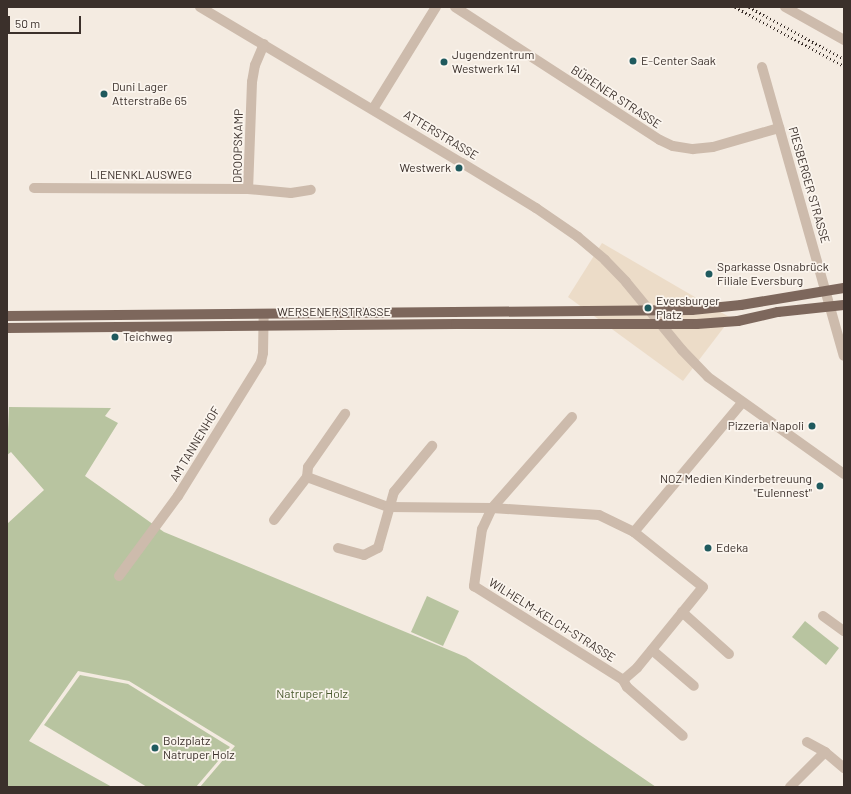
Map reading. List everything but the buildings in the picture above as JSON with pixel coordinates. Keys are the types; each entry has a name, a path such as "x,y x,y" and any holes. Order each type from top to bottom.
{"main road":[{"name":"WERSENER STRASSE","path":"7,316 692,310 741,305 844,288"},
{"name":"WERSENER STRASSE","path":"7,328 264,325 662,325 718,323 778,312 844,305"}],"street":[{"name":"ATTERSTRASSE","path":"200,7 536,208 578,237 605,260 649,310"},
{"path":"373,110 436,7"},
{"name":"BÜRENER STRASSE","path":"455,7 660,140 673,146 693,149 713,147 779,128"},
{"path":"785,7 844,40"},
{"name":"DROOPSKAMP","path":"264,44 255,65 252,82 248,189 291,194 311,190"},
{"name":"PIESBERGER STRASSE","path":"762,67 844,356"},
{"name":"LIENENKLAUSWEG","path":"34,188 248,189"},
{"path":"649,310 708,377 742,403 844,474"},
{"name":"AM TANNENHOF","path":"119,576 178,496 261,362 263,353 264,314"},
{"path":"634,532 742,403"},
{"path":"274,520 307,477 308,467 345,414"},
{"path":"492,508 572,417"},
{"path":"338,548 364,555 378,548 388,507 394,492 432,446"},
{"path":"307,477 388,507 492,508 599,515 634,532 703,587 638,668 623,680"},
{"name":"WILHELM-KELCH-STRASSE","path":"492,508 482,529 474,586 623,680 627,687 683,736"},
{"path":"682,612 729,654"},
{"path":"823,616 844,630"},
{"path":"652,650 694,686"},
{"path":"807,742 824,752 844,768"},
{"path":"790,787 824,752"}],"green space":[{"name":"Natruper Holz","path":"9,407 111,408 105,416 118,423 85,476 164,532 466,657 656,787 200,787 235,746 129,681 78,671 29,741 112,787 7,787 7,524 44,490 11,452 7,455"},
{"path":"427,596 459,611 443,646 411,632"},
{"path":"805,621 839,648 826,665 792,637"},
{"path":"80,675 128,684 230,747 196,787 147,787 44,725"}],"shaded area":[{"name":"Eversburger Platz","path":"602,243 731,318 683,381 568,297"}],"railway":[{"path":"735,7 844,66"},
{"path":"749,7 844,59"}],"place":[{"name":"E-Center Saak","path":"633,61"},
{"name":"Jugendzentrum Westwerk 141","path":"444,62"},
{"name":"Duni Lager Atterstraße 65","path":"104,94"},
{"name":"Westwerk","path":"459,168"},
{"name":"Sparkasse Osnabrück Filiale Eversburg","path":"709,274"},
{"name":"Eversburger Platz","path":"648,308"},
{"name":"Teichweg","path":"115,337"},
{"name":"Pizzeria Napoli","path":"812,426"},
{"name":"NOZ Medien Kinderbetreuung \"Eulennest\"","path":"820,486"},
{"name":"Edeka","path":"708,548"},
{"name":"Bolzplatz Natruper Holz","path":"155,748"}]}
